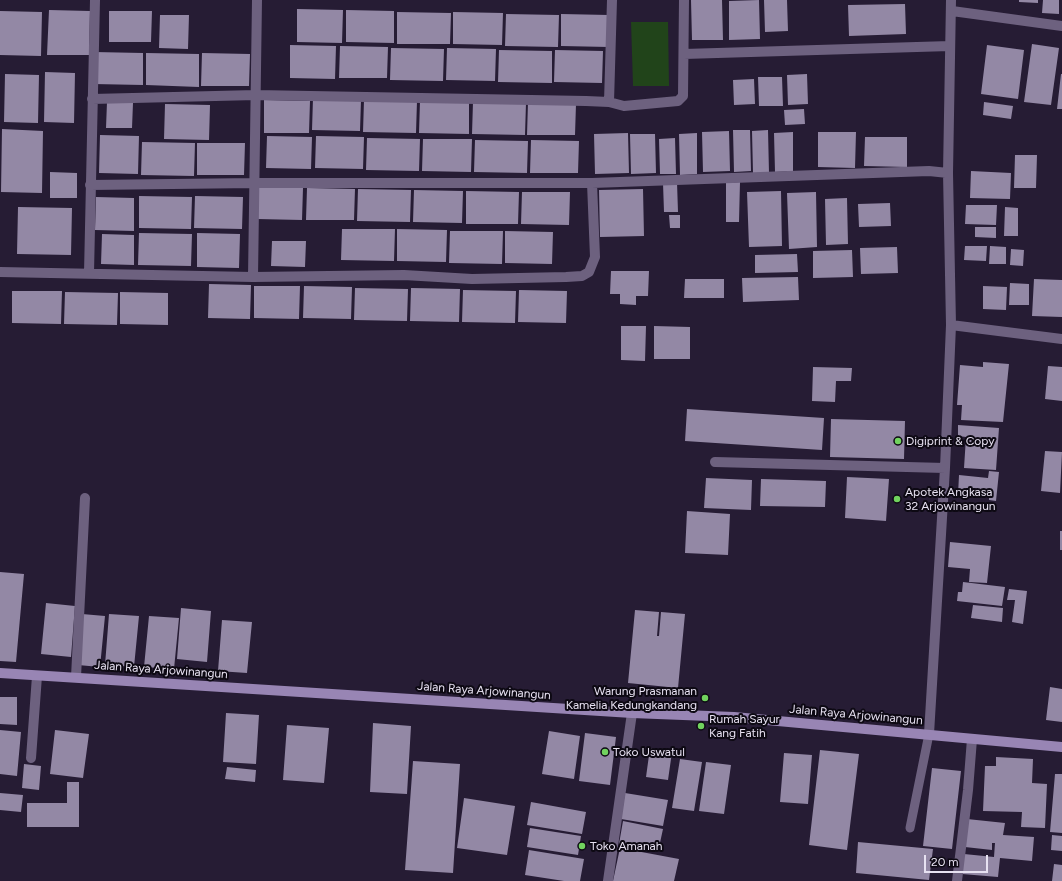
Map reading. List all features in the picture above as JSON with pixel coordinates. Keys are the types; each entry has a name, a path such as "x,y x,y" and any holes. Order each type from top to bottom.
{"main road":[{"name":"Jalan Raya Arjowinangun","path":"0,672 37,676 76,677 632,713 734,717 1062,747"}],"street":[{"path":"89,273 95,0"},
{"path":"253,276 257,0"},
{"path":"610,102 612,0"},
{"path":"92,99 256,95 610,102 624,106 645,105 681,100 684,54 684,0"},
{"path":"929,734 945,468 950,325 948,173 951,0"},
{"path":"952,11 1062,26"},
{"path":"684,54 950,46"},
{"path":"90,185 255,183 592,183 929,172 948,173"},
{"path":"0,272 253,276 404,275 472,278 582,276 588,272 595,257 592,183"},
{"path":"950,325 1062,339"},
{"path":"715,462 945,468"},
{"path":"76,677 85,498"},
{"path":"31,758 37,676"},
{"path":"608,881 632,713"},
{"path":"957,881 968,790 972,739"}],"lane":[{"path":"910,828 929,734"}],"green space":[{"path":"631,22 668,22 669,86 633,86"}],"building":[{"path":"691,0 722,0 723,40 692,40"},
{"path":"759,0 760,39 729,40 729,1"},
{"path":"764,0 787,0 788,31 765,32"},
{"path":"1019,0 1038,0 1038,3 1019,2"},
{"path":"1043,0 1059,0 1059,14 1042,13"},
{"path":"905,4 906,34 849,36 848,5"},
{"path":"297,9 343,10 342,43 297,42"},
{"path":"49,10 90,11 89,55 47,55"},
{"path":"346,10 394,11 394,43 346,42"},
{"path":"0,11 42,12 41,56 0,55"},
{"path":"109,11 152,11 151,42 109,42"},
{"path":"397,12 451,13 450,44 397,44"},
{"path":"453,12 503,13 502,45 453,44"},
{"path":"506,14 559,15 558,47 505,46"},
{"path":"561,14 609,15 609,47 561,46"},
{"path":"160,15 189,15 188,49 159,48"},
{"path":"1032,44 1059,48 1051,105 1024,102"},
{"path":"290,45 336,46 335,79 290,78"},
{"path":"987,45 1024,50 1018,99 981,94"},
{"path":"340,46 388,47 387,78 339,78"},
{"path":"391,48 444,49 443,81 390,80"},
{"path":"447,48 496,49 495,81 446,80"},
{"path":"499,50 552,51 552,83 498,82"},
{"path":"555,50 603,51 602,83 554,82"},
{"path":"94,52 143,53 143,85 93,84"},
{"path":"146,53 199,54 199,87 146,85"},
{"path":"202,53 250,54 249,86 201,86"},
{"path":"45,72 75,73 74,123 44,122"},
{"path":"5,74 39,75 38,123 4,122"},
{"path":"807,74 808,104 788,105 787,75"},
{"path":"1061,74 1062,109 1057,109"},
{"path":"758,77 782,77 783,106 759,106"},
{"path":"754,79 755,104 734,105 733,80"},
{"path":"313,98 361,100 360,131 312,130"},
{"path":"264,100 310,101 309,133 264,133"},
{"path":"364,100 417,101 416,133 363,132"},
{"path":"420,101 469,102 469,134 419,133"},
{"path":"107,102 133,103 132,128 106,128"},
{"path":"473,102 526,103 525,135 472,134"},
{"path":"528,102 576,104 575,135 527,135"},
{"path":"984,102 1013,106 1011,119 983,115"},
{"path":"165,104 210,105 209,140 164,139"},
{"path":"804,109 805,124 785,125 784,110"},
{"path":"2,129 43,131 42,193 1,192"},
{"path":"733,130 750,130 751,171 734,172"},
{"path":"768,130 769,173 753,173 752,131"},
{"path":"729,131 730,171 703,172 702,132"},
{"path":"793,132 793,171 775,172 774,133"},
{"path":"818,132 856,132 855,168 818,167"},
{"path":"628,133 629,173 595,174 594,134"},
{"path":"697,133 697,174 680,175 679,134"},
{"path":"630,134 655,134 656,173 631,174"},
{"path":"100,135 139,136 138,174 99,173"},
{"path":"267,136 312,137 311,169 266,168"},
{"path":"316,136 364,137 363,169 315,168"},
{"path":"865,137 907,137 907,167 864,166"},
{"path":"367,138 420,139 419,171 366,170"},
{"path":"675,138 676,174 660,174 659,139"},
{"path":"423,139 472,139 471,172 422,171"},
{"path":"475,140 528,141 527,173 474,172"},
{"path":"531,140 579,141 578,173 530,173"},
{"path":"142,142 195,143 194,176 141,175"},
{"path":"197,143 245,143 244,175 197,175"},
{"path":"1015,155 1037,155 1036,188 1014,188"},
{"path":"971,171 1011,173 1010,199 970,198"},
{"path":"50,172 77,173 77,198 50,198"},
{"path":"677,182 678,212 664,212 663,183"},
{"path":"740,182 739,222 726,222 726,183"},
{"path":"258,187 303,188 302,220 257,219"},
{"path":"307,188 355,189 354,220 306,220"},
{"path":"358,189 411,190 410,222 357,221"},
{"path":"643,189 644,236 600,237 599,190"},
{"path":"414,190 463,191 462,223 413,222"},
{"path":"466,191 519,192 518,224 466,224"},
{"path":"781,191 782,246 749,247 747,192"},
{"path":"522,192 570,192 569,225 521,224"},
{"path":"816,192 817,247 789,249 787,193"},
{"path":"139,196 192,197 191,229 139,228"},
{"path":"195,196 243,197 242,229 194,228"},
{"path":"96,197 134,198 134,231 95,230"},
{"path":"847,198 848,244 826,245 825,199"},
{"path":"890,203 891,226 859,227 858,204"},
{"path":"966,205 997,205 996,225 965,224"},
{"path":"18,207 72,208 71,255 17,254"},
{"path":"1005,207 1018,208 1018,236 1004,236"},
{"path":"669,215 680,215 680,228 670,228"},
{"path":"975,227 996,227 996,238 975,237"},
{"path":"342,229 395,229 394,261 341,260"},
{"path":"397,229 447,230 446,262 397,261"},
{"path":"450,231 503,231 502,264 449,263"},
{"path":"505,231 553,232 552,264 505,263"},
{"path":"139,233 192,234 191,266 138,265"},
{"path":"197,233 240,234 239,268 197,267"},
{"path":"102,234 134,235 134,265 101,264"},
{"path":"272,241 306,241 305,267 271,266"},
{"path":"965,246 987,246 986,261 964,260"},
{"path":"990,246 1006,247 1006,264 989,264"},
{"path":"897,247 898,273 861,274 860,248"},
{"path":"1011,249 1024,250 1023,266 1010,265"},
{"path":"852,250 853,277 813,278 813,251"},
{"path":"797,254 798,272 755,273 755,255"},
{"path":"611,271 649,271 648,296 636,296 636,305 620,304 620,294 610,294"},
{"path":"798,277 799,300 743,302 742,278"},
{"path":"685,279 724,279 724,298 684,298"},
{"path":"1034,279 1062,280 1062,317 1032,316"},
{"path":"1010,283 1029,284 1029,305 1009,305"},
{"path":"209,284 251,285 250,319 208,318"},
{"path":"254,286 300,286 299,319 254,318"},
{"path":"304,286 352,287 351,319 303,318"},
{"path":"983,286 1007,287 1006,310 983,309"},
{"path":"355,288 408,289 407,321 354,320"},
{"path":"411,288 460,289 459,322 410,321"},
{"path":"463,290 516,291 515,323 462,322"},
{"path":"519,290 567,291 566,323 518,322"},
{"path":"12,291 62,291 61,324 12,323"},
{"path":"65,292 118,293 117,325 64,324"},
{"path":"120,292 168,293 168,325 120,324"},
{"path":"621,326 646,326 645,361 621,360"},
{"path":"654,326 690,327 690,359 654,359"},
{"path":"983,362 1009,364 1003,422 961,420 962,405 957,405 960,365 983,367"},
{"path":"1048,366 1062,367 1062,401 1045,399"},
{"path":"813,367 852,368 851,381 836,381 835,402 812,401"},
{"path":"687,409 824,418 822,450 685,441"},
{"path":"831,419 905,421 904,459 830,457"},
{"path":"958,425 999,428 996,470 964,468 966,437 958,436"},
{"path":"1045,451 1062,452 1060,493 1041,491"},
{"path":"989,471 999,472 996,501 989,500 989,497 958,495 959,475 988,478"},
{"path":"847,477 889,479 886,521 845,518"},
{"path":"706,478 752,480 751,510 704,508"},
{"path":"761,479 826,481 825,507 760,506"},
{"path":"687,511 730,514 728,555 685,553"},
{"path":"1060,531 1062,531 1062,550 1060,550"},
{"path":"950,542 991,546 987,583 969,582 970,569 948,567"},
{"path":"0,572 24,574 16,662 0,661"},
{"path":"963,582 1005,587 1002,606 957,601 958,592 962,592"},
{"path":"1009,589 1027,591 1023,624 1012,622 1015,600 1007,600"},
{"path":"46,603 75,606 71,657 41,654"},
{"path":"973,605 1003,608 1002,622 971,618"},
{"path":"181,608 211,611 207,662 177,659"},
{"path":"635,610 659,612 657,636 659,636 661,612 685,614 678,688 628,683"},
{"path":"82,614 105,616 100,667 78,665"},
{"path":"109,614 139,616 134,667 105,665"},
{"path":"149,616 179,618 174,669 144,667"},
{"path":"222,620 252,622 247,673 218,671"},
{"path":"1050,687 1062,689 1062,722 1046,720"},
{"path":"0,697 17,697 17,725 0,724"},
{"path":"226,713 259,715 256,764 223,762"},
{"path":"373,723 411,726 407,794 370,792"},
{"path":"287,725 329,728 324,783 283,780"},
{"path":"0,730 21,732 17,776 0,774"},
{"path":"55,730 89,734 83,778 50,774"},
{"path":"549,731 580,736 574,779 542,774"},
{"path":"585,733 616,737 610,785 579,781"},
{"path":"650,748 672,752 668,780 646,777"},
{"path":"820,750 859,754 847,850 809,845"},
{"path":"784,753 812,755 808,804 780,802"},
{"path":"996,757 1033,759 1032,783 1047,784 1045,828 1021,827 1022,812 983,811 985,766 996,766"},
{"path":"680,759 702,762 694,811 672,808"},
{"path":"413,761 460,764 453,873 405,870"},
{"path":"706,762 731,765 724,814 699,811"},
{"path":"24,764 41,766 39,790 22,788"},
{"path":"227,767 256,770 255,782 225,779"},
{"path":"932,768 961,771 952,849 923,846"},
{"path":"1055,774 1062,774 1062,833 1050,832"},
{"path":"67,782 79,782 79,827 27,827 27,803 67,803"},
{"path":"0,793 23,795 21,812 0,810"},
{"path":"625,793 668,800 663,826 621,819"},
{"path":"464,798 515,806 507,855 457,848"},
{"path":"531,802 586,812 582,834 527,825"},
{"path":"967,819 1005,823 1003,835 1034,837 1032,861 1000,858 998,877 962,874 964,854 994,857 995,843 992,843 992,850 965,847"},
{"path":"623,821 663,829 658,852 619,844"},
{"path":"530,828 581,836 578,855 527,847"},
{"path":"1052,835 1062,836 1062,851 1051,850"},
{"path":"858,842 933,849 929,880 856,873"},
{"path":"620,848 679,859 674,881 613,881"},
{"path":"529,850 584,859 580,881 564,881 525,875"},
{"path":"1054,864 1062,865 1062,881 1052,881"}],"place":[{"name":"Digiprint & Copy","path":"898,441"},
{"name":"Apotek Angkasa 32 Arjowinangun","path":"897,499"},
{"name":"Warung Prasmanan Kamelia Kedungkandang","path":"705,698"},
{"name":"Rumah Sayur Kang Fatih","path":"701,726"},
{"name":"Toko Uswatul","path":"605,752"},
{"name":"Toko Amanah","path":"582,846"}]}
